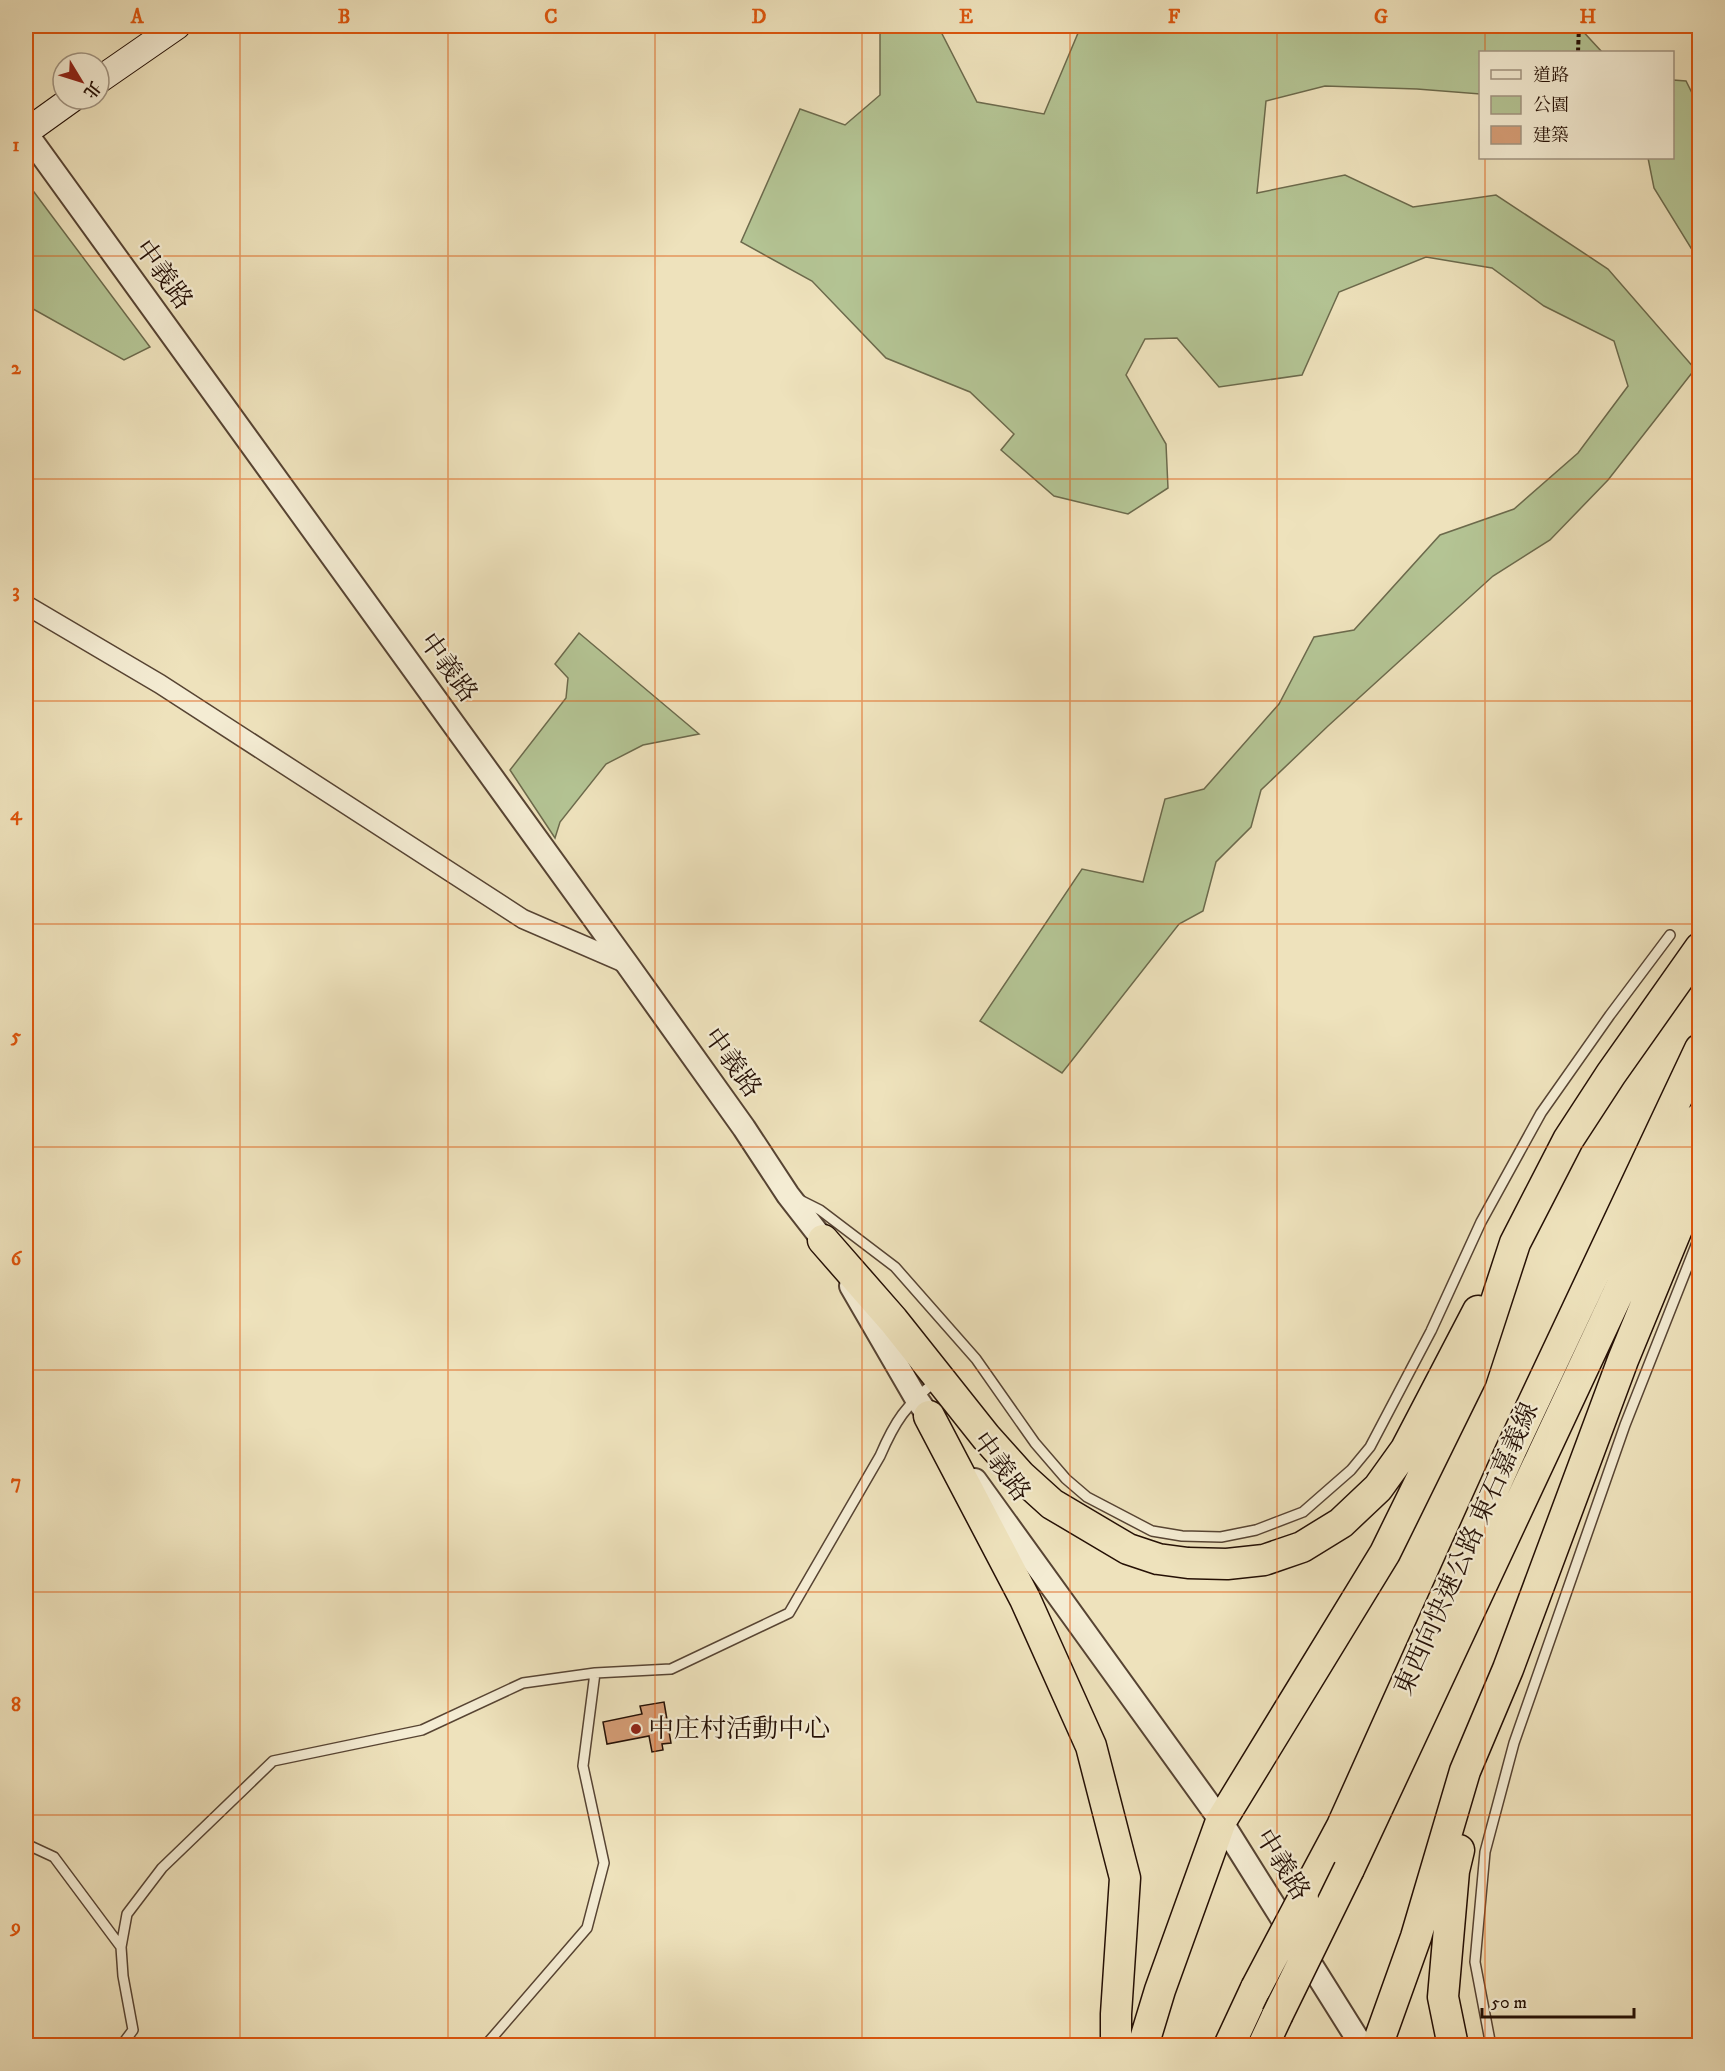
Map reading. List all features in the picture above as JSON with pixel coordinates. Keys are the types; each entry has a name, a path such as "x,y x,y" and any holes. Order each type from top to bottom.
{"highway":[{"path":"824,1240 940,1377 986,1437 1021,1476 1052,1504 1128,1549 1158,1559 1188,1563 1227,1564 1264,1560 1302,1547 1341,1523 1378,1488 1406,1449 1568,1140 1611,1074 1700,948"},
{"name":"東西向快速公路 東石嘉義線","path":"1229,2046 1256,1988 1342,1826 1511,1450 1700,1049"},
{"name":"東西向快速公路 東石嘉義線","path":"1263,2046 1700,1118"},
{"path":"1377,2046 1416,1937 1465,1771 1508,1669 1623,1360 1700,1173"},
{"path":"1143,2046 1160,1990 1221,1821 1385,1553 1471,1378 1515,1242"},
{"path":"922,1407 1025,1599 1090,1746 1125,1878 1116,2046"},
{"path":"1453,2046 1443,1997 1454,1870 1508,1669"}],"main road":[{"path":"111,72 177,26"},
{"path":"26,132 55,111"}],"street":[{"name":"中義路","path":"26,132 627,964 744,1128 788,1195 824,1240 922,1407 1221,1821 1362,2046"},
{"path":"26,605 160,684 523,919 627,964"}],"lane":[{"path":"788,1195 820,1210 895,1267 976,1359 1035,1443 1066,1479 1087,1497 1152,1531 1182,1536 1221,1537 1256,1530 1304,1512 1351,1470 1370,1447 1431,1330 1481,1222 1541,1113 1670,935"},
{"path":"1491,2046 1475,1962 1485,1852 1518,1732 1625,1425 1700,1235"},
{"path":"121,2046 133,2030 123,1976 121,1947 127,1914 162,1868 273,1761 422,1730 523,1683 596,1673 671,1669 789,1613 880,1456 890,1432 903,1412 922,1407 940,1377"},
{"path":"486,2046 587,1928 604,1863 583,1766 596,1673"},
{"path":"26,1844 54,1857 121,1947"}],"path":[{"path":"1578,51 1579,26"}],"green space":[{"path":"880,26 938,26 977,102 1044,114 1081,26 1578,26 1601,51 1479,51 1479,94 1325,86 1266,101 1257,193 1345,175 1413,207 1496,195 1608,269 1695,369 1608,480 1550,540 1493,576 1261,790 1251,827 1216,862 1203,911 1179,924 1062,1073 980,1021 1082,869 1143,882 1165,799 1204,789 1279,704 1314,637 1354,630 1440,535 1514,509 1578,453 1628,386 1614,341 1544,306 1492,268 1426,257 1339,292 1302,375 1219,387 1177,338 1145,339 1126,375 1166,444 1168,488 1128,514 1054,496 1001,450 1014,434 970,392 886,358 812,281 741,242 800,109 845,125 880,95"},
{"path":"1674,80 1686,81 1699,107 1699,261 1654,188 1648,159 1674,159"},
{"path":"34,192 150,347 124,360 26,305 26,198"},
{"path":"579,633 699,734 643,745 606,764 560,822 555,838 510,770 566,698 568,678 555,664"}],"building":[{"name":"中庄村活動中心","path":"664,1702 671,1743 662,1744 663,1750 652,1752 649,1736 607,1744 603,1722 642,1714 640,1706"}],"place":[{"name":"中庄村活動中心","path":"636,1729"}]}
